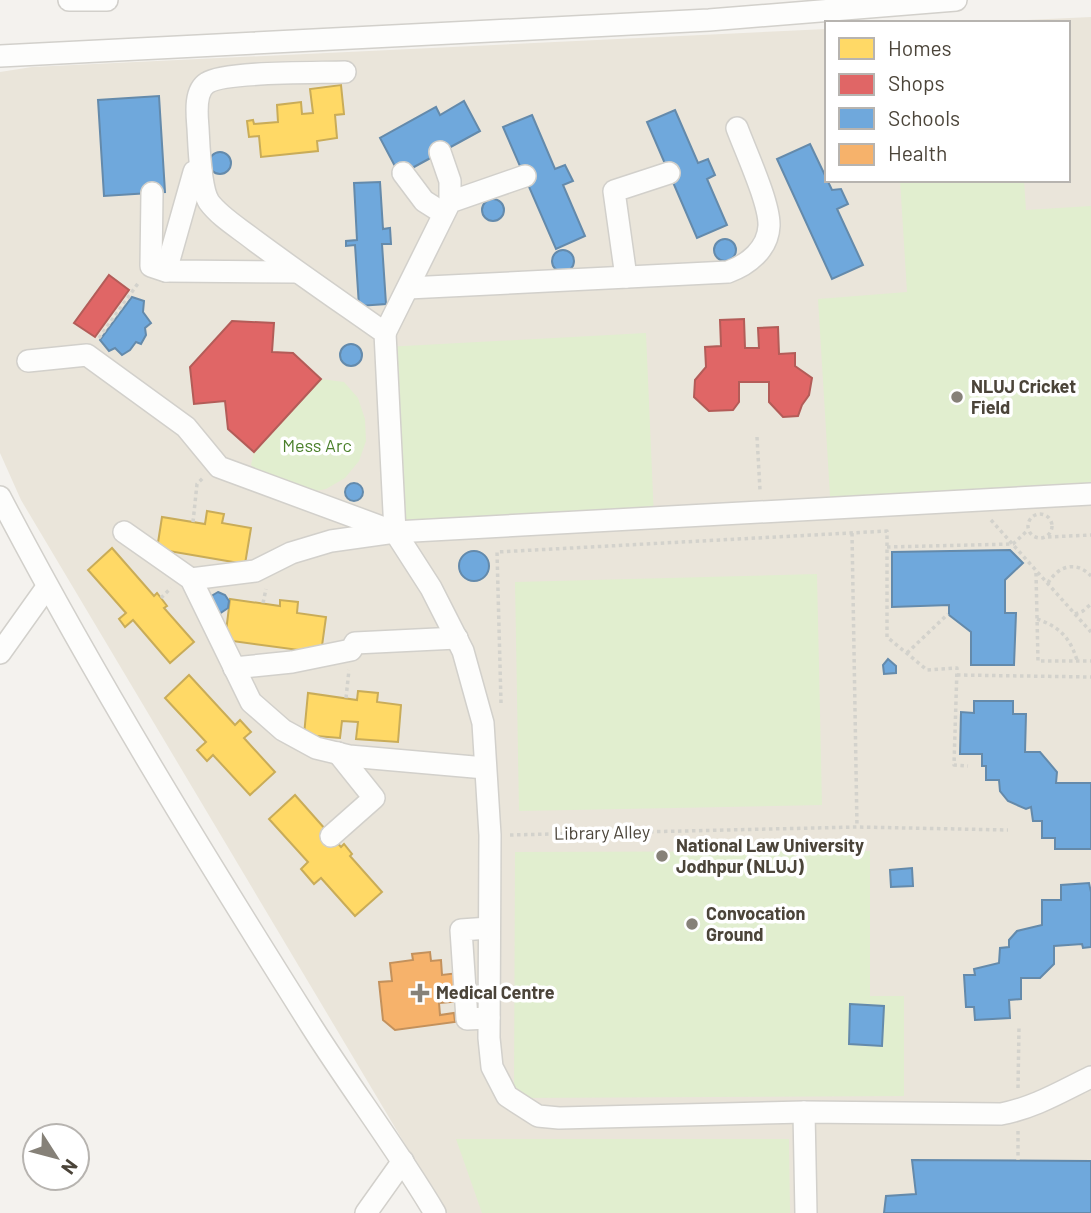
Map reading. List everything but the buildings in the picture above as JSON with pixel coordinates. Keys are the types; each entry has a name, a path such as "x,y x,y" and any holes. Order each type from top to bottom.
{"street":[{"path":"69,0 107,0"},
{"path":"0,56 708,10 956,0"},
{"path":"345,72 225,77 203,85 198,105 201,171 208,200 226,218 296,272 385,332"},
{"path":"408,288 728,272 742,267 764,243 769,228 763,199 737,128"},
{"path":"440,152 450,181 446,208 385,332 395,532 431,588 463,651 483,723 490,835 489,1018 492,1068 507,1096 538,1116 559,1118 804,1112 1002,1114 1018,1111 1091,1077"},
{"path":"158,269 194,172 201,171"},
{"path":"402,173 424,201 446,208 524,176"},
{"path":"626,277 614,191 669,173"},
{"path":"152,192 158,269"},
{"path":"158,269 296,272"},
{"path":"28,361 87,355 186,427 218,466 395,532"},
{"path":"191,579 255,571 291,553 331,541 395,532 1091,494"},
{"path":"0,497 47,587 165,789 307,1018 435,1213"},
{"path":"124,532 191,579 251,702 283,730 316,748 338,753 485,768"},
{"path":"0,653 47,587"},
{"path":"234,668 292,662 351,650 355,643 457,638"},
{"path":"331,836 374,798 338,753"},
{"path":"804,1112 806,1213"},
{"path":"366,1213 403,1161"}],"path":[{"path":"87,355 158,269"},
{"path":"757,437 761,512"},
{"path":"193,522 197,484 218,466"},
{"path":"973,500 1091,632"},
{"path":"887,547 1013,544 1028,530 1030,518 1038,514 1046,514 1052,520 1052,529 1044,537"},
{"path":"1028,530 1033,536 1044,537 1091,535"},
{"path":"501,713 497,552 887,531 887,637 927,670 957,667 954,765 968,766"},
{"path":"852,533 857,827"},
{"path":"1048,584 1052,575 1065,567 1080,567 1091,576"},
{"path":"1036,571 1038,661 1091,661"},
{"path":"1075,614 1091,604"},
{"path":"906,653 948,614"},
{"path":"1037,619 1053,625 1065,634 1078,661"},
{"path":"346,698 351,650"},
{"path":"957,676 1091,677"},
{"name":"Library Alley","path":"490,835 857,827 1009,830"},
{"path":"1018,1160 1019,1027"}],"shaded area":[{"name":"National Law University Jodhpur (NLUJ)","path":"1091,17 1091,1213 446,1213 21,500 0,453 0,72 32,67 825,29 825,182 1070,182 1070,21 1004,21"}],"green space":[{"name":"NLUJ Cricket Field","path":"900,182 1024,182 1026,210 1091,206 1091,495 831,512 818,299 907,292"},
{"path":"646,333 654,518 395,532 385,347"},
{"name":"Mess Arc","path":"321,379 344,382 358,398 365,419 366,441 359,461 345,478 326,489 305,493 266,480 251,465 254,452"},
{"path":"817,574 822,805 519,811 515,582"},
{"name":"Convocation Ground","path":"870,851 870,996 904,996 904,1096 514,1098 515,852"},
{"path":"456,1139 789,1139 790,1213 482,1213"}],"place":[{"name":"NLUJ Cricket Field","path":"957,397"},
{"name":"National Law University Jodhpur (NLUJ)","path":"662,856"},
{"name":"Convocation Ground","path":"692,924"},
{"name":"Medical Centre","path":"420,993"}]}
